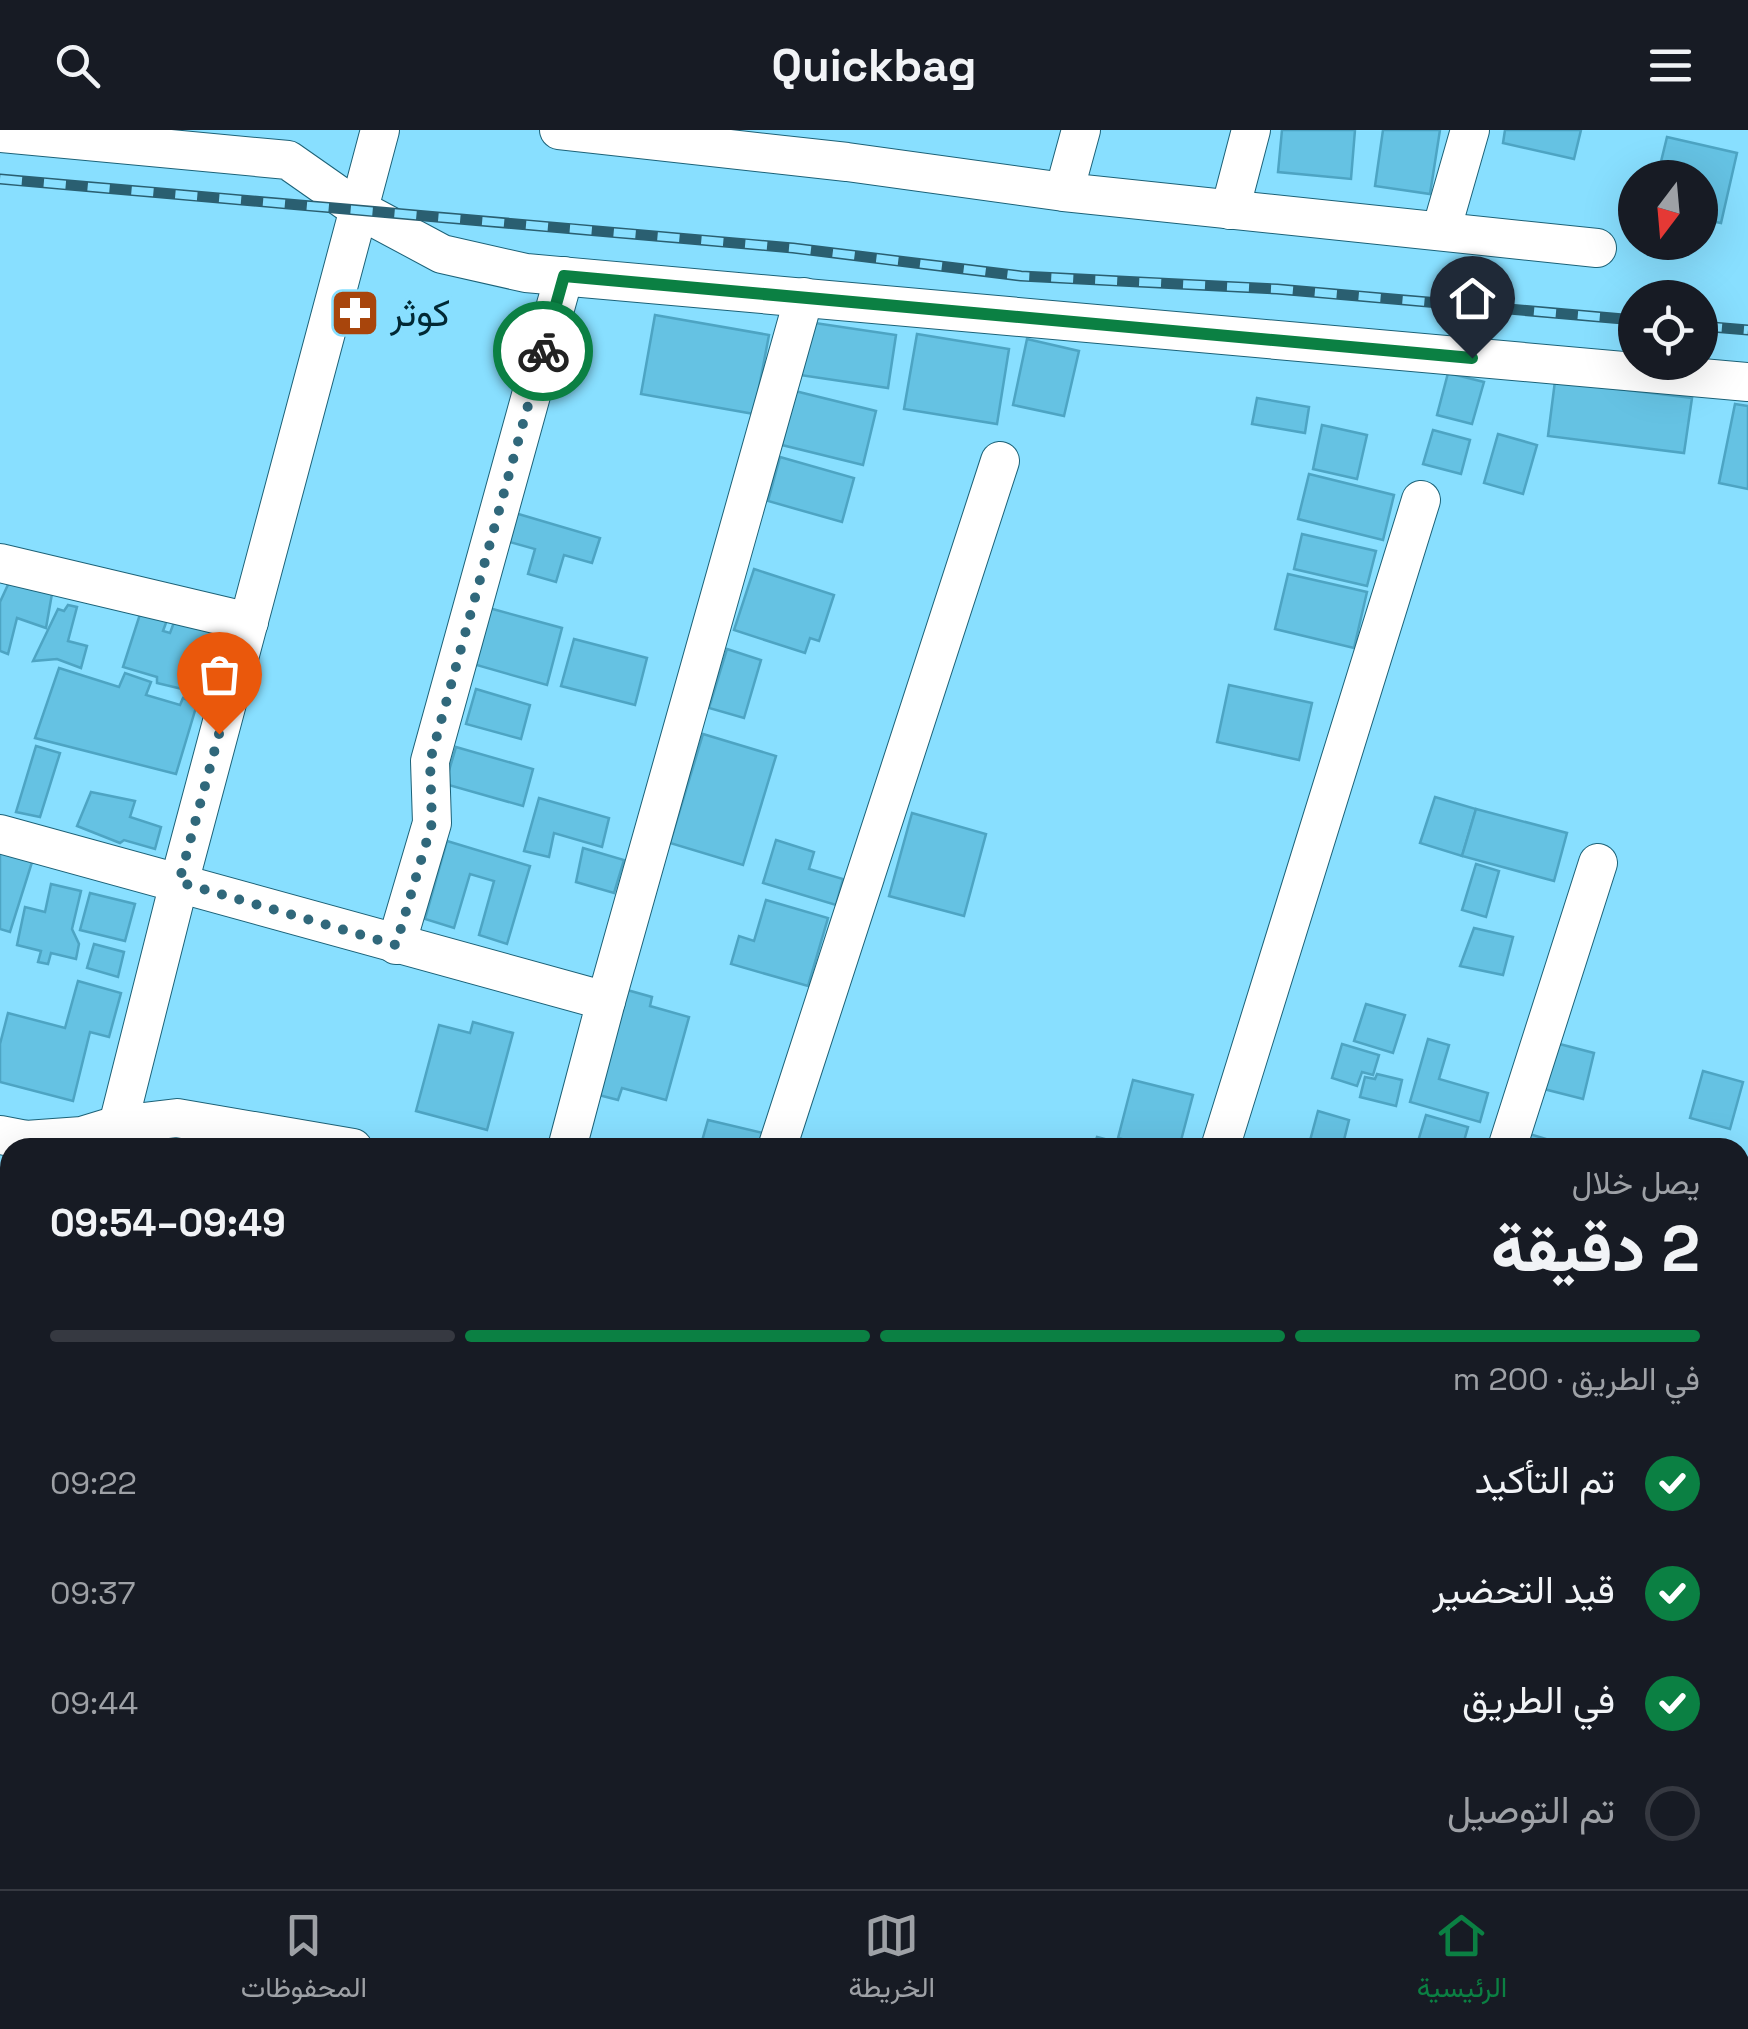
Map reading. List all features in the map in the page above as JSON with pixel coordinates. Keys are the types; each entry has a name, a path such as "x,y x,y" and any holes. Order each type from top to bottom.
{"street":[{"path":"118,1125 380,130"},
{"path":"558,130 851,146 1064,192 1597,248"},
{"path":"1064,192 1081,130"},
{"path":"1230,210 1252,130"},
{"path":"1441,232 1470,130"},
{"path":"0,133 288,160 358,209 442,254 526,273 1748,382"},
{"path":"396,945 432,823 430,761 564,276"},
{"path":"570,1138 804,297"},
{"path":"780,1138 1000,461"},
{"path":"1223,1138 1421,500"},
{"path":"0,563 249,622"},
{"path":"0,834 606,1001"},
{"path":"1510,1138 1598,863"},
{"path":"89,1138 118,1125 177,1118 294,1138"}],"building":[{"path":"1282,130 1355,130 1351,179 1278,172"},
{"path":"1383,130 1440,130 1430,194 1375,186"},
{"path":"1505,130 1581,130 1574,159 1503,143"},
{"path":"1667,137 1737,153 1721,223 1718,160 1661,160"},
{"path":"655,315 769,335 754,414 641,394"},
{"path":"808,322 896,335 888,388 800,375"},
{"path":"917,334 1009,349 997,424 904,409"},
{"path":"1027,339 1079,351 1064,416 1013,405"},
{"path":"1448,373 1484,382 1472,424 1437,415"},
{"path":"1555,381 1692,398 1684,453 1548,436"},
{"path":"795,391 876,411 863,465 782,445"},
{"path":"1257,398 1309,407 1305,433 1252,424"},
{"path":"1735,404 1748,406 1748,489 1719,483"},
{"path":"1322,425 1367,435 1357,479 1313,469"},
{"path":"1433,430 1470,440 1461,474 1423,464"},
{"path":"1498,434 1537,445 1523,494 1484,483"},
{"path":"780,457 854,478 842,522 768,501"},
{"path":"1309,474 1394,495 1383,540 1298,519"},
{"path":"515,513 600,538 592,563 564,555 556,582 528,574 535,549 506,541"},
{"path":"1302,534 1376,551 1367,586 1294,569"},
{"path":"754,569 834,595 819,641 810,638 805,653 734,630"},
{"path":"1288,574 1367,592 1354,648 1275,629"},
{"path":"12,576 53,588 46,628 17,618 8,654 0,651 0,602"},
{"path":"68,605 77,607 68,641 87,646 81,668 57,659 33,661 58,609 64,611"},
{"path":"489,608 562,628 547,685 473,664"},
{"path":"141,611 167,620 163,631 170,633 176,617 219,629 199,693 157,683 157,677 123,667"},
{"path":"574,639 647,658 635,705 561,686"},
{"path":"727,649 761,660 744,718 709,708"},
{"path":"59,668 119,687 125,673 151,682 146,695 180,705 183,698 197,704 176,774 35,738"},
{"path":"1229,685 1312,703 1299,760 1217,742"},
{"path":"476,689 530,705 521,739 466,724"},
{"path":"703,734 776,756 743,865 670,843"},
{"path":"36,746 60,753 40,817 16,812"},
{"path":"456,747 533,769 523,806 445,784"},
{"path":"91,792 135,801 130,817 161,827 155,849 124,840 120,843 77,826"},
{"path":"1435,797 1476,809 1462,856 1420,843"},
{"path":"539,798 609,818 602,847 554,833 549,857 524,851"},
{"path":"1476,809 1567,833 1554,881 1462,856"},
{"path":"912,813 986,834 964,916 889,896"},
{"path":"776,840 814,852 809,869 843,879 836,905 763,883"},
{"path":"447,841 530,866 507,944 479,935 494,881 470,874 454,928 425,919"},
{"path":"0,848 33,859 10,932 0,929"},
{"path":"583,848 624,860 614,893 576,882"},
{"path":"1476,864 1499,871 1486,917 1462,910"},
{"path":"51,884 81,891 72,929 79,944 76,959 51,953 48,964 38,962 41,951 17,945 25,907 45,912"},
{"path":"90,893 135,904 125,941 80,930"},
{"path":"766,900 828,918 808,986 731,964 739,936 754,941"},
{"path":"1474,928 1513,937 1503,975 1460,966"},
{"path":"94,944 124,952 118,977 87,968"},
{"path":"78,981 121,993 109,1037 90,1032 73,1101 0,1082 0,1044 8,1013 65,1028"},
{"path":"620,988 652,997 650,1006 689,1017 666,1100 622,1088 618,1100 591,1093"},
{"path":"1366,1004 1405,1015 1393,1053 1354,1041"},
{"path":"473,1022 513,1033 487,1130 416,1111 439,1025 470,1033"},
{"path":"1428,1039 1449,1045 1439,1079 1488,1093 1480,1122 1410,1102"},
{"path":"1548,1041 1594,1053 1583,1099 1536,1087"},
{"path":"1342,1044 1379,1055 1373,1075 1362,1072 1357,1086 1332,1078"},
{"path":"1703,1071 1743,1082 1730,1129 1690,1118"},
{"path":"1377,1074 1402,1080 1396,1106 1360,1097 1365,1077 1375,1079"},
{"path":"1133,1080 1193,1095 1182,1138 1118,1138"},
{"path":"1318,1111 1349,1120 1344,1138 1311,1138"},
{"path":"1426,1115 1468,1127 1465,1138 1419,1138"},
{"path":"708,1120 767,1134 766,1138 703,1138"},
{"path":"1520,1131 1543,1138 1518,1138"}],"railway":[{"path":"0,179 793,248 1021,276 1277,289 1618,319"},
{"path":"1718,328 1748,330"}],"way so far":[{"path":"219,734 179,882 396,945 432,823 430,761 543,351"}],"place":[{"name":"كوثر","path":"355,313"}],"route":[{"path":"543,351 564,276 1472,358"}]}
